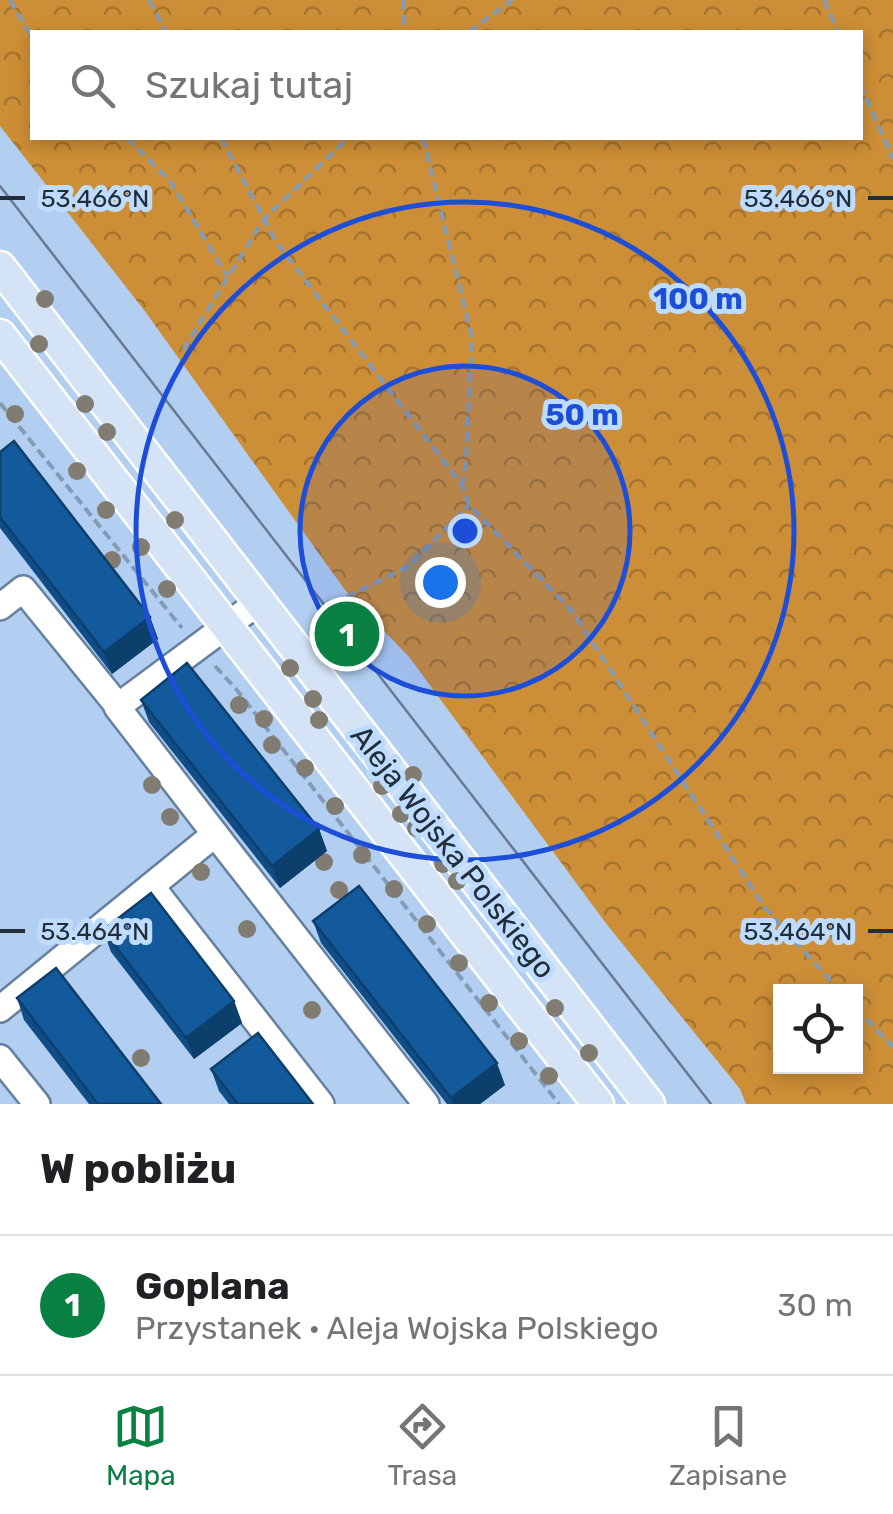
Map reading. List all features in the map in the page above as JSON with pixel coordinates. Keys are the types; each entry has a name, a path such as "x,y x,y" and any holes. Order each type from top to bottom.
{"main road":[{"name":"Aleja Wojska Polskiego","path":"0,268 647,1103"},
{"name":"Aleja Wojska Polskiego","path":"0,335 598,1104"}],"street":[{"path":"0,607 23,589 426,1104"},
{"path":"118,706 260,601"},
{"path":"0,1009 215,834"},
{"path":"151,886 322,1104"},
{"path":"0,1058 37,1104"}],"path":[{"path":"10,0 30,33"},
{"path":"149,0 165,30"},
{"path":"403,0 405,30"},
{"path":"472,30 512,0"},
{"path":"824,0 837,30"},
{"path":"863,91 893,159"},
{"path":"129,140 170,182 228,276"},
{"path":"222,140 276,242 462,485 469,505 572,611 766,908 833,984"},
{"path":"183,350 264,219 346,140"},
{"path":"423,140 472,337 462,485"},
{"path":"0,402 198,648 236,688 559,1104"},
{"path":"334,604 409,566 469,505"},
{"path":"863,1015 893,1047"}],"green space":[{"path":"0,0 893,0 893,1104 746,1104 740,1089 608,926 409,657 345,590 144,310 0,126"}],"building":[{"path":"14,441 150,617 104,652 0,517 0,452"},
{"path":"187,663 319,829 272,866 141,700"},
{"path":"359,886 497,1063 451,1098 313,921"},
{"path":"151,893 234,1001 186,1038 103,930"},
{"path":"56,968 161,1104 98,1104 17,998"},
{"path":"258,1033 313,1104 238,1104 211,1069"}],"tram line":[{"path":"0,186 711,1104"}],"place":[{"name":"Goplana","path":"347,634"}]}
